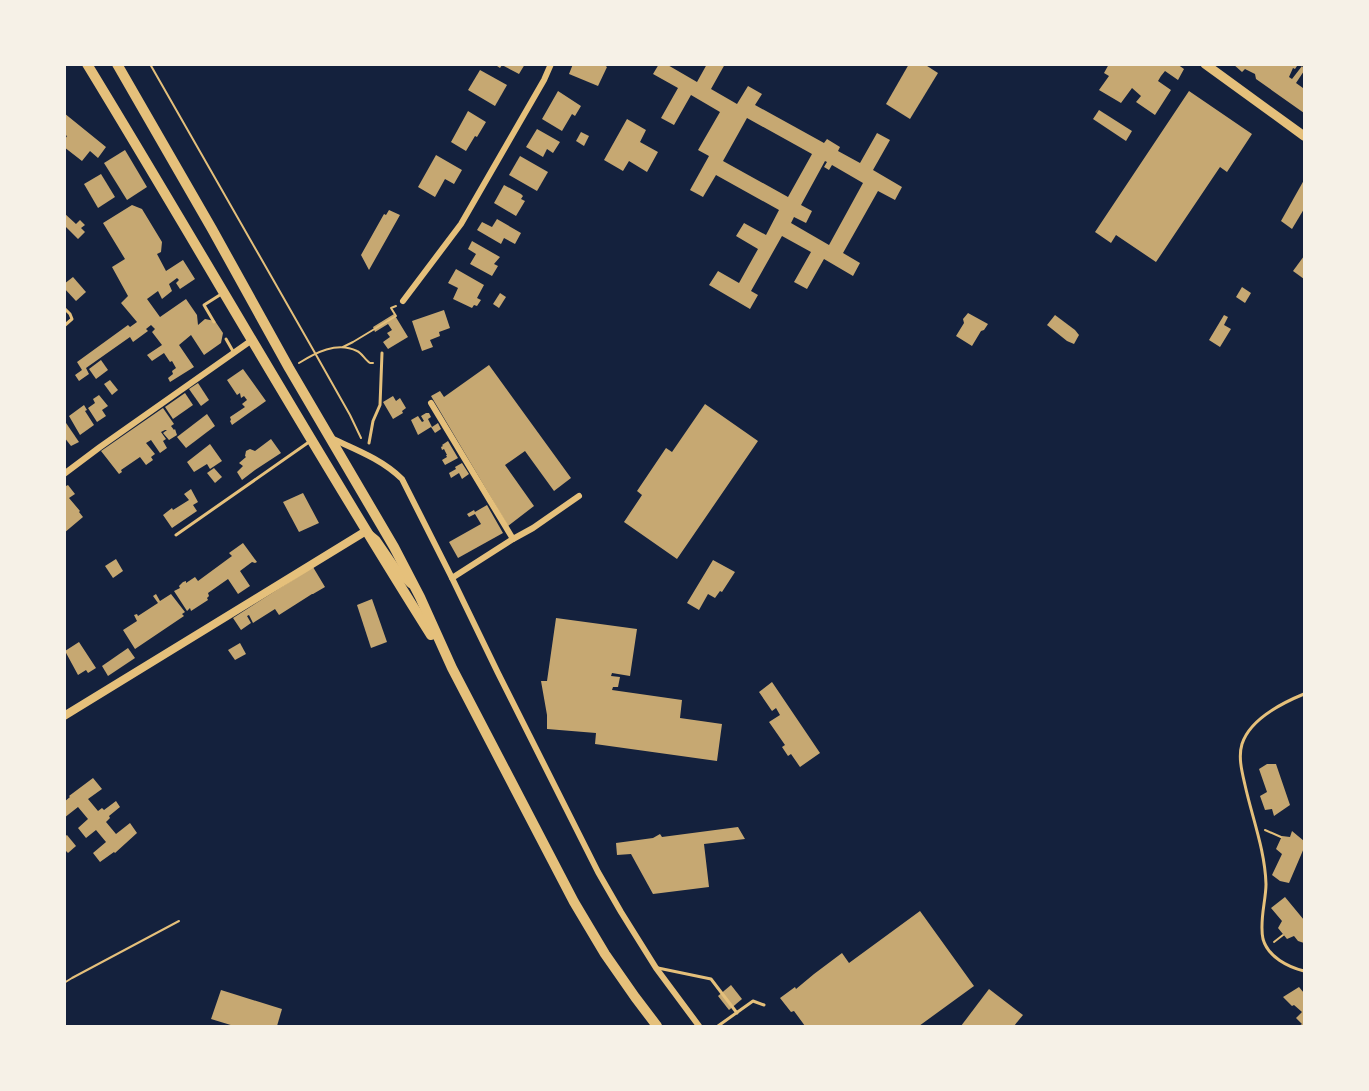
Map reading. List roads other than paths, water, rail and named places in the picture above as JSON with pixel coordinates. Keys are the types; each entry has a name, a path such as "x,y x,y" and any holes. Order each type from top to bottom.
{"main road":[{"path":"87,64 366,531 452,668"},
{"path":"117,64 289,368 371,507 420,597 452,668 574,902 605,954 657,1026"},
{"path":"1210,66 1305,136"}],"street":[{"path":"403,301 461,224 551,64"},
{"path":"64,474 252,340"},
{"path":"431,404 513,539"},
{"path":"330,438 370,457 402,479 598,872 656,968 699,1026"},
{"path":"452,578 533,528 579,496"},
{"path":"64,716 366,531 377,538 405,580 420,597"}],"lane":[{"path":"214,322 204,305 224,292"},
{"path":"64,308 72,319 64,326"},
{"path":"226,339 234,353"},
{"path":"369,443 373,421 380,405 382,353"},
{"path":"176,536 312,440"},
{"path":"1305,694 1263,717 1250,729 1241,745 1240,762 1261,851 1266,883 1263,939 1270,952 1282,962 1305,971"},
{"path":"656,968 711,979 737,1013"},
{"path":"718,1026 753,1001 764,1005"}]}
